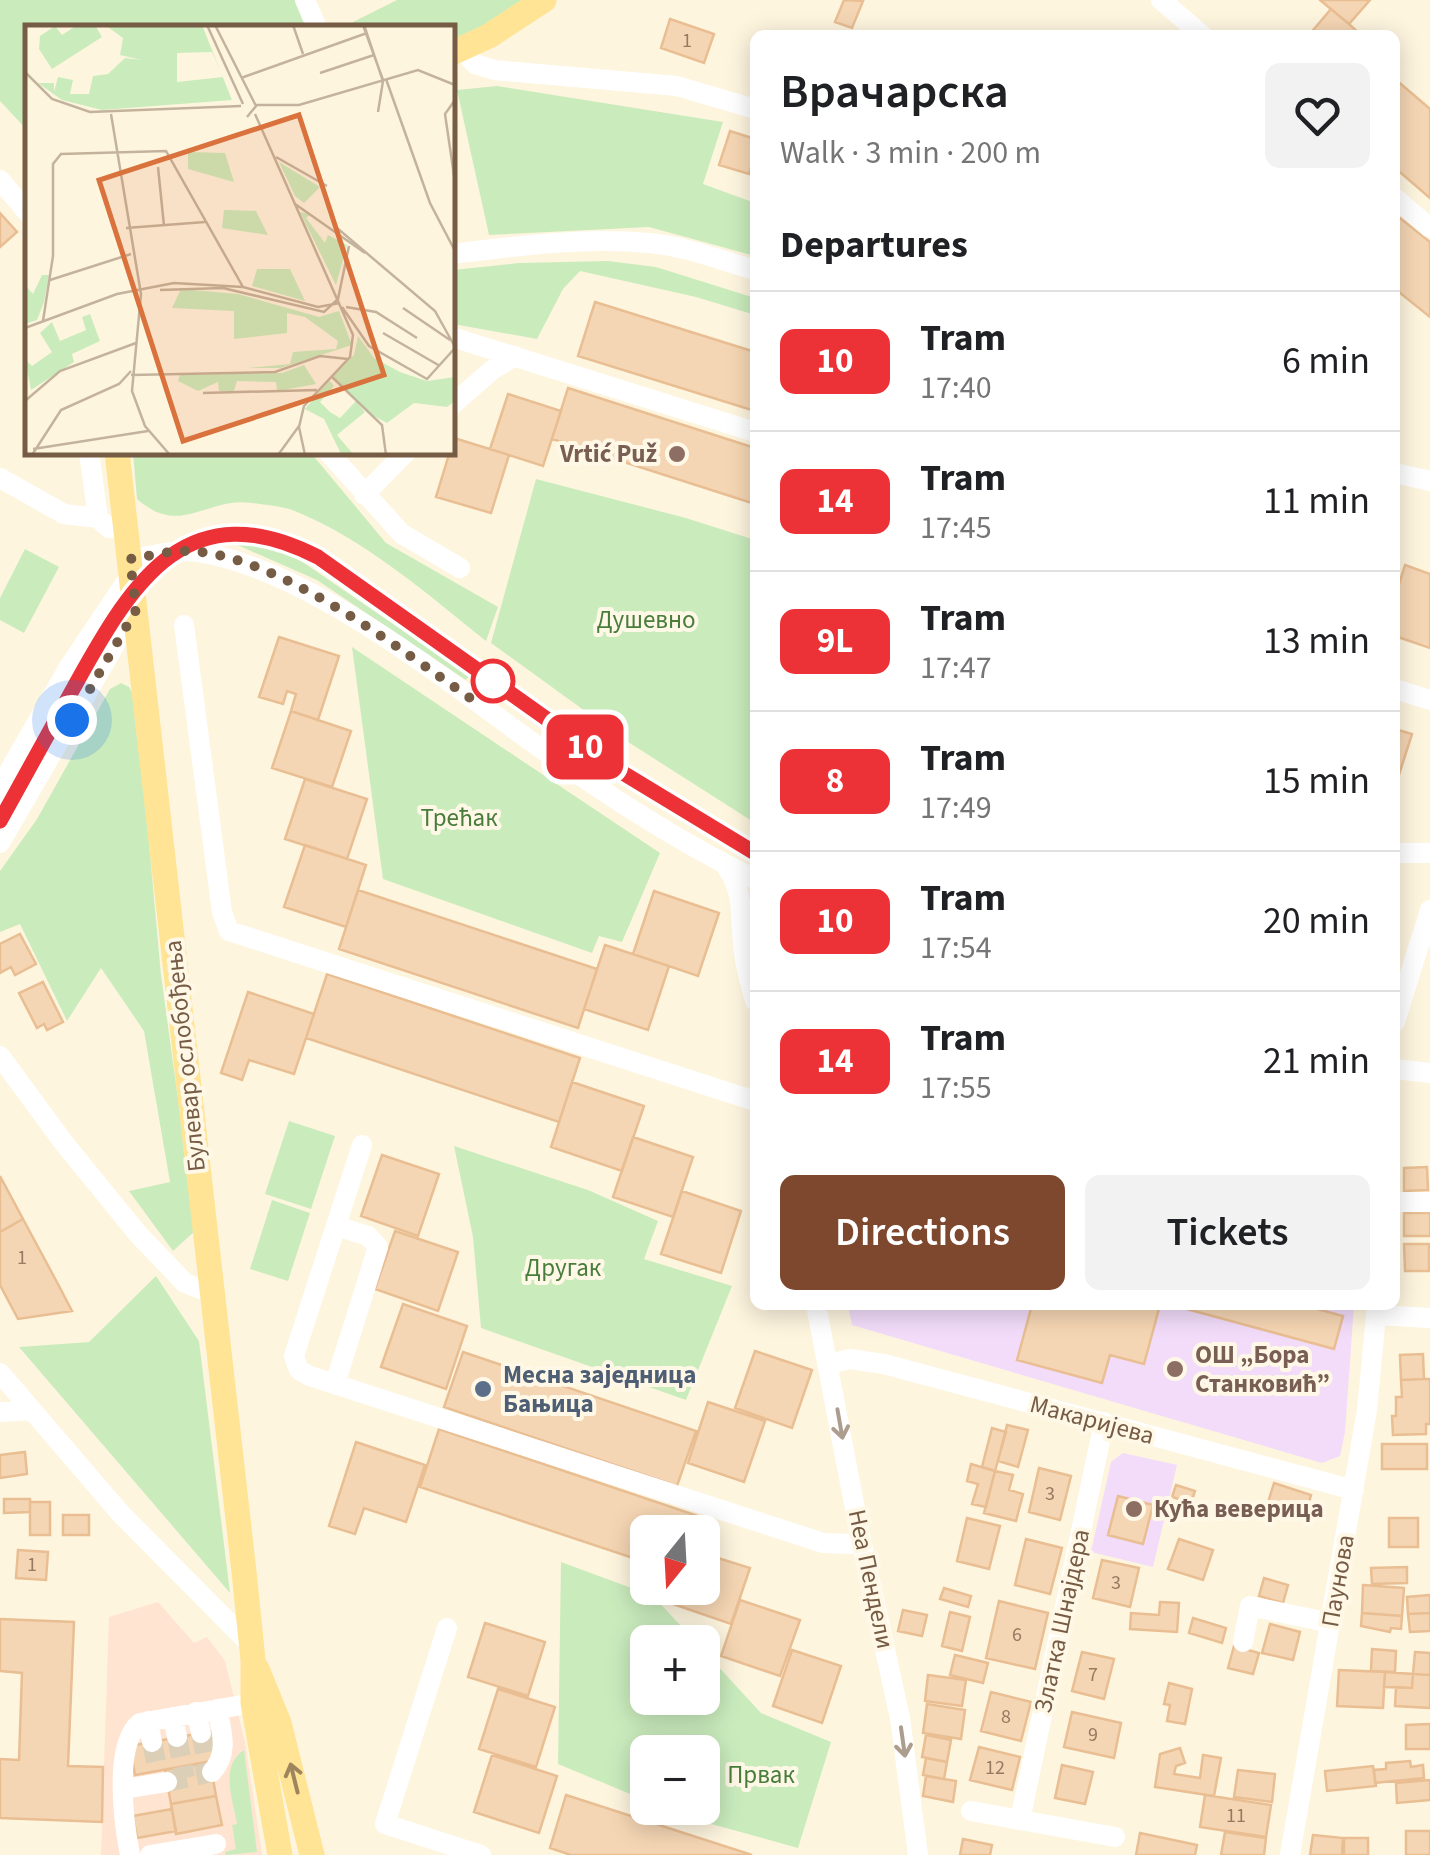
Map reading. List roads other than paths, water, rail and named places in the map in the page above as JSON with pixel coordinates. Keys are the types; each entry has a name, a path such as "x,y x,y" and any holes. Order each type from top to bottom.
{"main road":[{"path":"457,51 489,36 544,0"},
{"name":"Булевар ослобођења","path":"117,455 252,1653 253,1702 280,1855"},
{"name":"Булевар ослобођења","path":"252,1653 280,1723 312,1855"}],"street":[{"path":"305,0 317,25"},
{"path":"1161,0 1196,30"},
{"path":"457,51 475,64 494,70 677,86 750,107"},
{"path":"0,180 25,209"},
{"path":"1400,202 1430,228"},
{"path":"455,254 604,240 652,243 750,268"},
{"path":"455,338 750,430"},
{"path":"455,402 515,356"},
{"path":"89,455 98,518"},
{"path":"330,455 402,534 460,568"},
{"path":"364,496 403,455"},
{"path":"1400,474 1430,481"},
{"path":"0,478 64,514 98,518 109,528 126,529"},
{"path":"0,787 131,566 196,551 227,558 283,580 388,641 571,770 750,877"},
{"path":"0,843 136,610"},
{"path":"184,626 222,912 229,931 750,1100"},
{"path":"1400,691 1430,700"},
{"path":"1400,853 1430,853"},
{"path":"724,864 740,894 750,979"},
{"path":"1400,1006 1430,910"},
{"path":"0,1056 138,1234 185,1283 211,1293"},
{"path":"1400,1070 1430,1073"},
{"path":"362,1145 294,1356 299,1370 823,1543 851,1544 861,1540"},
{"path":"1400,1202 1430,1202"},
{"path":"335,1384 378,1247 368,1236 336,1226"},
{"name":"Неа Пендели","path":"817,1310 900,1718 918,1855"},
{"path":"1377,1310 1430,1318"},
{"name":"Паунова","path":"1290,1855 1368,1410 1377,1310"},
{"name":"Макаријева","path":"829,1364 865,1360 1354,1490"},
{"path":"0,1373 122,1514 252,1653"},
{"path":"0,1412 32,1410"},
{"name":"Златка Шнајдера","path":"1020,1820 1104,1422"},
{"path":"1243,1642 1250,1606 1331,1623"},
{"path":"447,1628 385,1824 481,1855"},
{"path":"130,1855 123,1820 128,1738 133,1728 150,1732 175,1727 253,1702"},
{"path":"205,1718 224,1749 212,1772"},
{"path":"124,1789 161,1778"},
{"path":"971,1811 1115,1837"},
{"path":"150,1855 216,1844"}],"tunnel":[{"path":"201,1733 209,1773"},
{"path":"177,1737 185,1778"},
{"path":"152,1742 158,1771"},
{"path":"167,1782 212,1772"}],"tram line":[{"path":"0,821 99,643 145,579 171,556 201,540 235,534 274,539 319,557 623,773 750,850"},
{"name":"10","path":"0,821 110,624 146,574 184,547 200,541 254,536 282,541 318,557 623,773 750,850"}],"place":[{"name":"Vrtić Puž","path":"677,454"},
{"name":"ОШ „Бора Станковић”","path":"1175,1369"},
{"name":"Месна заједница Бањица","path":"483,1389"},
{"name":"Кућа веверица","path":"1134,1509"}],"park label":[{"name":"Душевно","path":"646,620"},
{"name":"Трећак","path":"459,818"},
{"name":"Другак","path":"563,1268"},
{"name":"Првак","path":"761,1775"}]}
